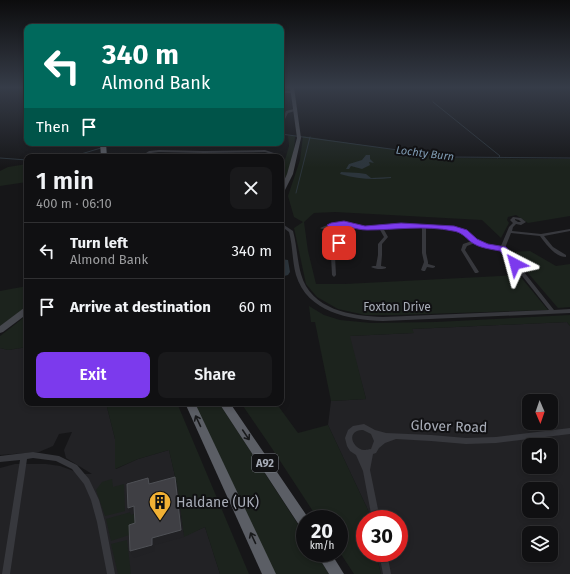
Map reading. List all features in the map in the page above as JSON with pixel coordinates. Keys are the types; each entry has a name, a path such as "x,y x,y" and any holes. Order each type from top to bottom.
{"highway":[{"path":"191,406 269,574"},
{"name":"A92","path":"226,406 296,511"},
{"path":"329,562 337,574"}],"main road":[{"path":"284,186 290,174 299,136 295,114"},
{"path":"0,330 24,312"}],"street":[{"path":"147,154 159,151 271,151"},
{"path":"322,228 344,223 365,228 424,226 460,230 465,232 475,241 486,246 503,248 553,312"},
{"path":"503,248 515,223"},
{"path":"331,225 341,237 333,256 334,275"},
{"name":"Foxton Drive","path":"284,226 292,233 302,286 320,304 340,312 358,317 383,319 570,311"},
{"path":"424,226 425,233 423,238 426,259 424,268 433,267"},
{"path":"381,227 386,237 380,244 375,267 384,268"},
{"path":"511,232 541,235 570,230"},
{"path":"541,235 551,248 564,256"},
{"path":"475,241 465,245 463,250 477,272"},
{"path":"367,471 370,453 378,445 377,438 373,432 367,428 360,427 351,431 348,442 350,446 358,452 367,471 374,510"},
{"name":"Glover Road","path":"373,432 386,436 466,441 496,440 570,431"},
{"name":"Glover Road","path":"378,445 383,441 398,437"},
{"path":"358,452 370,453"},
{"path":"6,574 24,456"},
{"path":"0,459 24,456 53,457 70,463 82,474 91,488 96,501 111,574"},
{"path":"385,562 387,574"}],"shaded area":[{"path":"288,136 295,136 291,161 284,180 284,163 289,146"},
{"path":"303,136 450,158 570,159 570,216 528,223 516,215 508,217 507,220 509,223 501,238 482,220 335,212 314,213 304,222 308,251 316,284 345,284 519,275 548,310 365,315 338,309 317,297 306,284 294,228 303,222 294,217 288,196 300,160"},
{"path":"366,155 370,155 370,159 374,163 369,162 370,165 362,169 351,166 349,169 346,169 349,164 362,160"},
{"path":"24,164 24,182 0,186 0,171 8,167"},
{"path":"341,172 366,174 371,178 391,178 371,179 359,178 340,174"},
{"path":"530,251 556,266 570,264 570,307 558,308 510,252"},
{"path":"284,259 288,260 290,272 288,275 284,276"},
{"path":"24,287 24,310 0,329 0,291"},
{"path":"309,306 324,315 340,320 371,323 436,322 570,315 570,326 567,322 412,329 414,333 350,336 366,399 331,401 315,322 311,322"},
{"path":"24,317 24,347 8,350 0,348 0,336"},
{"path":"567,322 570,326 570,574 381,574 378,562 408,562 408,510 368,510 328,425 331,401 366,399 349,336 413,333 412,329"},
{"path":"24,347 24,406 107,406 115,439 116,469 138,459 169,450 177,485 184,536 205,527 220,574 0,574 0,468 15,464 46,464 60,466 82,474 92,474 66,458 64,450 72,432 59,434 53,446 39,452 0,455 0,348 8,350"},
{"path":"107,406 178,406 249,574 220,574 205,527 184,537 177,485 169,450 138,459 115,469 115,439"},
{"path":"195,406 221,406 296,521 296,562 322,562 329,574 274,574"},
{"path":"243,406 278,406 298,433 328,425 368,510 356,510 356,562 378,562 381,574 354,574 346,562 348,562 348,510 312,510"},
{"path":"112,479 113,487 124,484 125,511 105,516 96,490 102,482"},
{"path":"131,512 137,513 138,530 132,534 111,541 106,519"},
{"path":"127,540 131,574 118,574 111,544"}],"building":[{"name":"Haldane (UK)","path":"175,477 181,530 152,538 152,545 130,551 129,525 135,523 134,506 128,508 127,484 148,478 149,484"}],"waterway":[{"path":"448,114 500,156 499,157"},
{"name":"Lochty Burn","path":"284,134 310,138"},
{"path":"296,193 310,138"},
{"name":"Lochty Burn","path":"310,138 449,157 499,157"},
{"name":"Lochty Burn","path":"81,154 101,148"},
{"name":"Lochty Burn","path":"499,157 570,158"},
{"name":"Lochty Burn","path":"0,158 24,160"}],"place":[{"name":"Haldane (UK)","path":"160,522"}],"route":[{"path":"339,243 341,237 331,225 340,223 362,228 401,226 454,228 465,232 475,241 486,246 503,248 515,264"}]}
